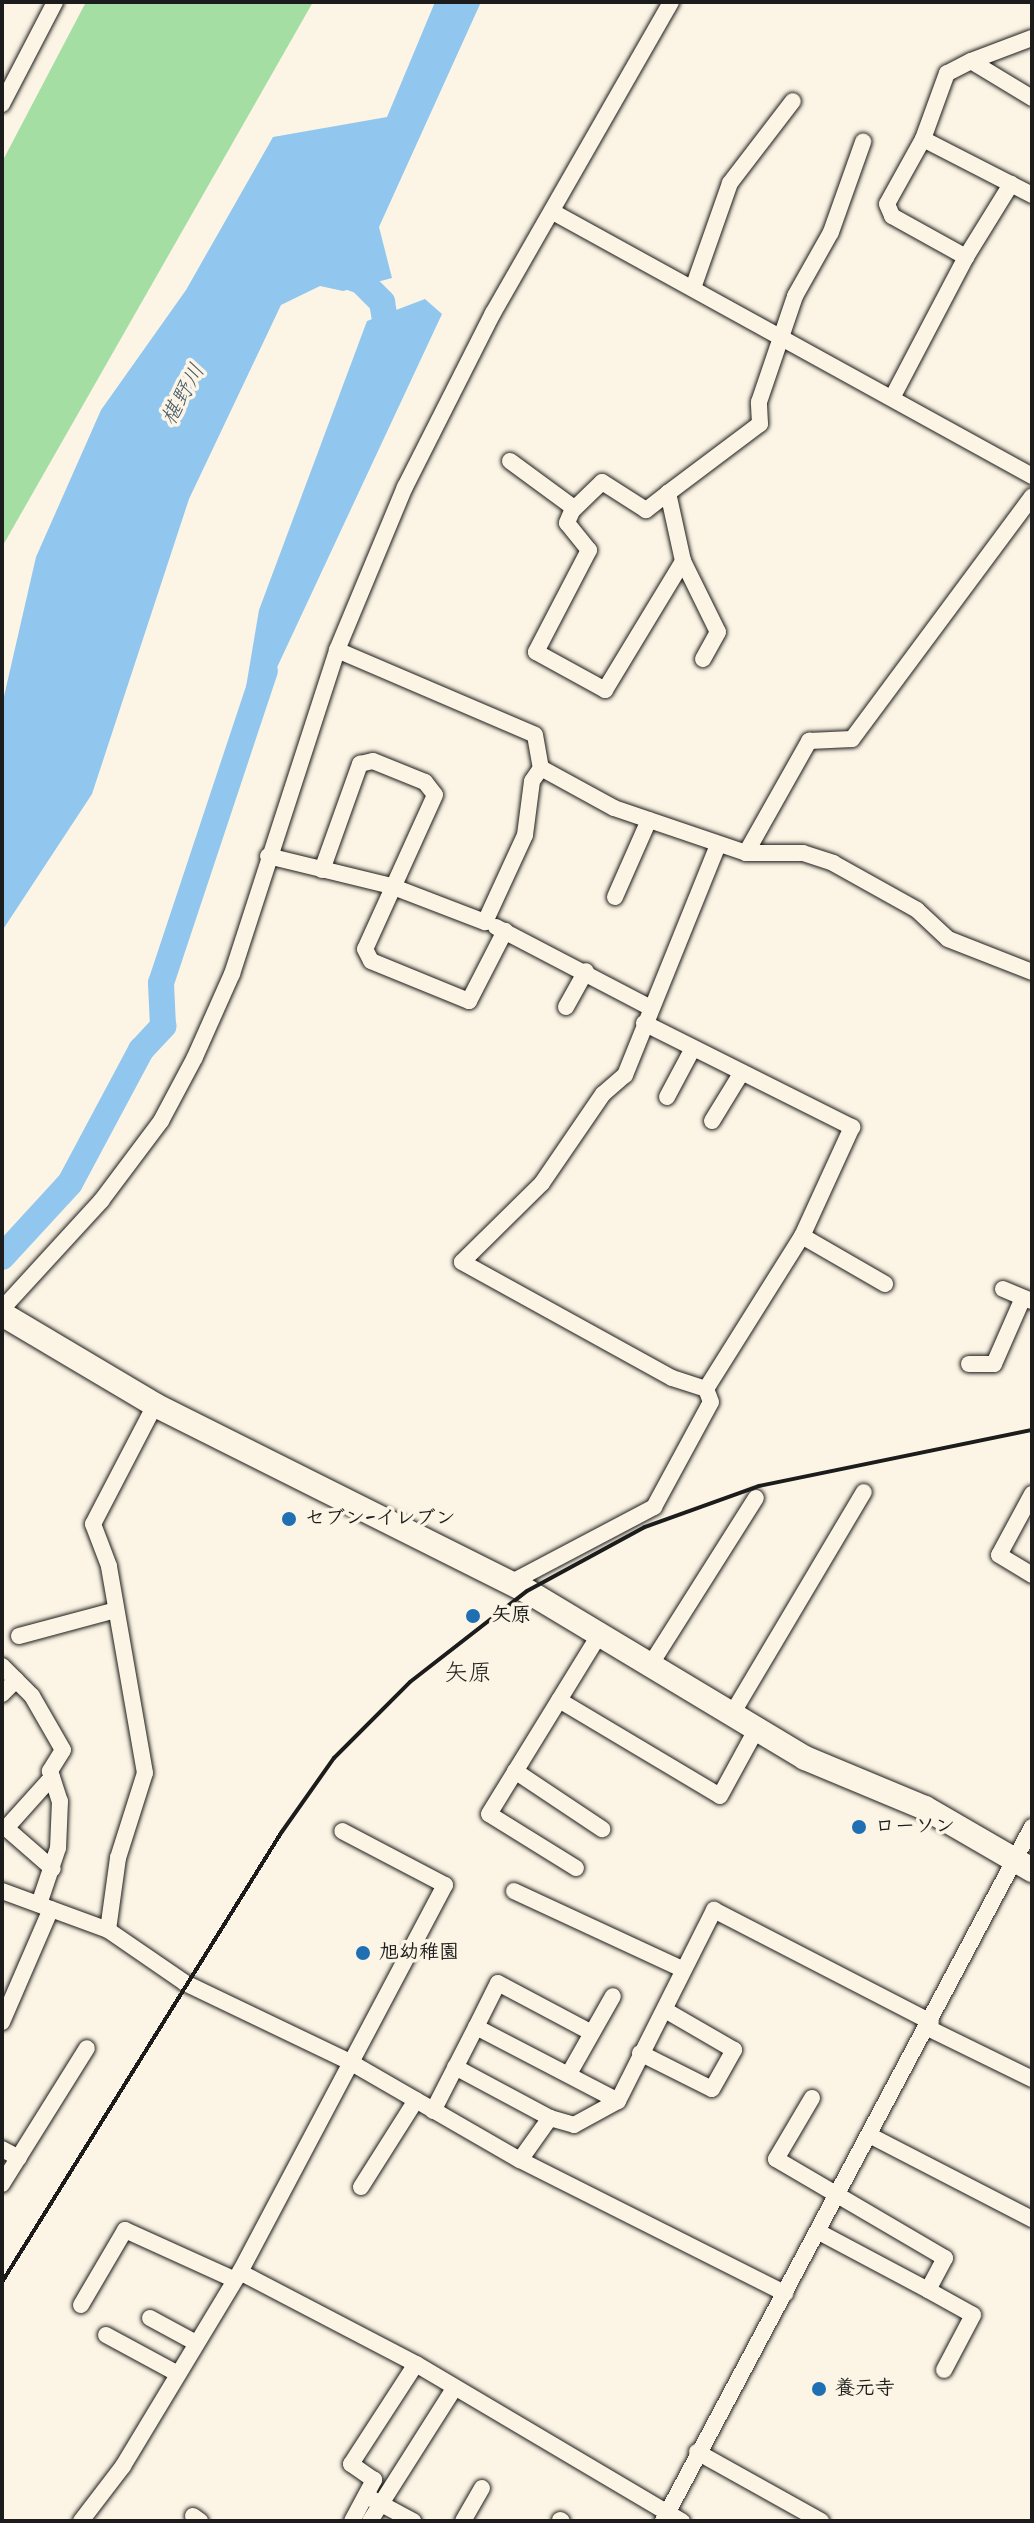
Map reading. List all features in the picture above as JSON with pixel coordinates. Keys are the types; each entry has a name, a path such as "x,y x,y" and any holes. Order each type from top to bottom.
{"street":[{"path":"2,104 55,2"},
{"path":"671,2 553,212 405,487 337,650 232,974 161,1121 101,1201 2,1312 155,1405 510,1583 756,1730 925,1808 1022,1864"},
{"path":"966,257 892,216 887,204 923,139 947,73 1032,38"},
{"path":"971,61 1032,98"},
{"path":"693,288 730,183 793,101"},
{"path":"923,139 1032,195"},
{"path":"683,561 605,690 536,652 589,550 567,523 574,508 602,482 646,510 760,424 759,402 783,333 863,142"},
{"path":"892,398 966,257 1011,184"},
{"path":"553,212 783,333 1032,476"},
{"path":"510,461 574,508"},
{"path":"668,493 683,561 718,632 703,659"},
{"path":"746,853 809,741 852,739 1032,497"},
{"path":"337,650 535,735 541,768 526,806 525,835 485,922"},
{"path":"322,870 360,764 373,761 425,782 435,795 391,886 365,949 371,961 456,1001 469,1001 505,931"},
{"path":"541,768 649,820 718,845 746,853 803,853 833,863 917,910 948,939 1032,972"},
{"path":"615,897 649,820"},
{"path":"706,1389 672,1378 462,1262 542,1183 625,1075 646,1014 672,968 718,845"},
{"path":"268,856 391,886 505,931 586,971 693,1048 852,1127 802,1236 706,1389"},
{"path":"566,1007 586,971"},
{"path":"667,1097 693,1048"},
{"path":"712,1121 742,1072"},
{"path":"802,1236 885,1284"},
{"path":"969,1364 994,1364 1028,1300 1003,1289"},
{"path":"510,1583 664,1497 711,1402 706,1389"},
{"path":"108,1930 118,1858 145,1773 116,1610 93,1524 155,1405"},
{"path":"732,1714 864,1492"},
{"path":"1032,1494 999,1555 1032,1575"},
{"path":"649,1667 756,1498"},
{"path":"19,1636 116,1610"},
{"path":"576,1868 489,1814 599,1635"},
{"path":"2,1666 16,1680 63,1750 52,1777 6,1828 53,1869"},
{"path":"2,1694 16,1680"},
{"path":"559,1700 720,1796 756,1730"},
{"path":"515,1771 602,1829"},
{"path":"2,2022 45,1906 53,1869 60,1801 52,1777"},
{"path":"664,2517 697,2452 873,2137 929,2025 1022,1864 1032,1827"},
{"path":"81,2521 178,2374 236,2276 445,1885 342,1831"},
{"path":"2,1891 108,1930 185,1983 350,2062 520,2160 785,2293"},
{"path":"514,1891 682,1969"},
{"path":"455,2067 550,2118 574,2125 618,2101 714,1910 1032,2079"},
{"path":"433,2111 498,1983 592,2033"},
{"path":"570,2072 613,1996"},
{"path":"640,2053 712,2089 734,2050 665,2010"},
{"path":"476,2027 570,2072 618,2101"},
{"path":"2,2184 87,2048"},
{"path":"812,2098 776,2159 945,2258 928,2290"},
{"path":"361,2187 416,2100"},
{"path":"520,2160 550,2118"},
{"path":"873,2137 1032,2219"},
{"path":"2,2149 19,2158"},
{"path":"81,2305 125,2230 236,2276 416,2364 453,2390 664,2517 682,2521"},
{"path":"819,2232 973,2315 944,2370"},
{"path":"150,2318 196,2343"},
{"path":"106,2335 178,2374"},
{"path":"370,2521 374,2480 351,2464 416,2364"},
{"path":"352,2521 373,2500 453,2390"},
{"path":"697,2452 821,2521"},
{"path":"463,2521 482,2488"},
{"path":"373,2500 413,2521"}],"green space":[{"path":"86,2 313,2 2,547 2,162"}],"water":[{"name":"椹野川","path":"435,2 481,2 379,227 392,278 343,291 320,286 281,305 189,499 92,794 2,931 2,705 36,557 101,410 186,290 273,137 387,117"},
{"path":"425,299 442,314 259,706 246,687 259,610 367,321"}],"waterway":[{"path":"335,272 361,281 382,302 389,344"},
{"path":"2,1257 70,1183 141,1050 163,1026 161,983 265,671"}],"railway":[{"path":"2,2282 281,1833 334,1758 410,1682 527,1591 645,1527 759,1486 1032,1430"}],"place":[{"name":"セブン-イレブン","path":"289,1519"},
{"name":"矢原","path":"473,1616"},
{"name":"ローソン","path":"859,1827"},
{"name":"旭幼稚園","path":"363,1953"},
{"name":"養元寺","path":"819,2389"}],"district":[{"name":"矢原","path":"468,1674"}]}
